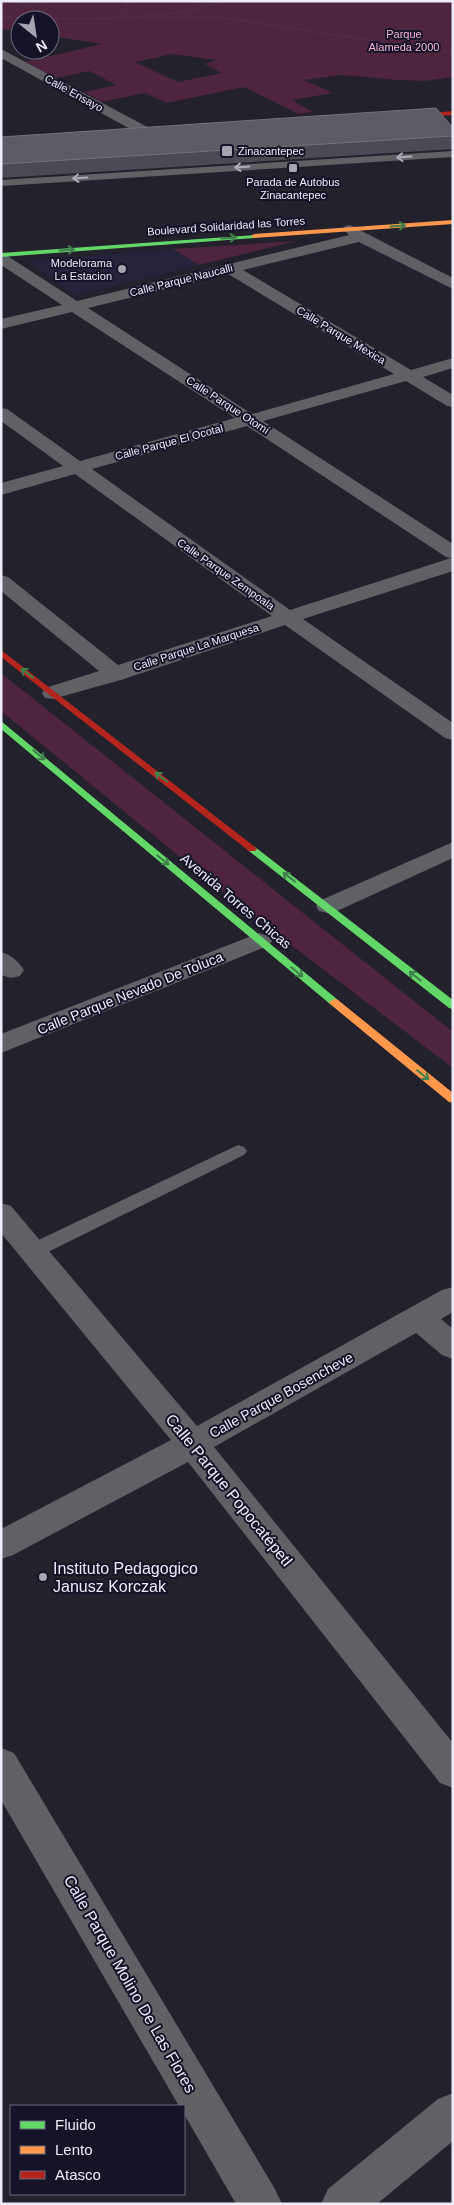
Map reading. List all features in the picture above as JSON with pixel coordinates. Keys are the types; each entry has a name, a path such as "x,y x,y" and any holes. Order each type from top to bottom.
{"main road":[{"path":"394,117 453,113"},
{"path":"128,134 152,132"},
{"name":"Boulevard Solidaridad las Torres","path":"1,256 355,233 453,222"},
{"path":"1,653 328,906 453,1006"},
{"name":"Avenida Torres Chicas","path":"1,724 259,941 453,1099"}],"street":[{"name":"Calle Ensayo","path":"1,53 152,132"},
{"name":"Calle Parque Naucalli","path":"1,324 229,268 355,233"},
{"path":"355,233 453,284"},
{"name":"Calle Parque Otomí","path":"1,256 74,306 453,553"},
{"name":"Calle Parque Mexica","path":"229,268 453,402"},
{"name":"Calle Parque El Ocotal","path":"1,489 453,363"},
{"name":"Calle Parque Zempoala","path":"1,413 286,617 453,733"},
{"name":"Calle Parque La Marquesa","path":"53,694 453,564"},
{"path":"1,581 116,674"},
{"path":"328,906 453,848"},
{"name":"Calle Parque Nevado De Toluca","path":"1,1044 259,941"},
{"name":"Calle Parque Popocatépetl","path":"1,1212 193,1444 453,1771"},
{"name":"Calle Parque Bosencheve","path":"1,1545 193,1444 453,1298"},
{"path":"420,1318 453,1347"},
{"name":"Calle Parque Molino De Las Flores","path":"1,1764 260,2204"},
{"path":"343,2204 453,2114"}],"lane":[{"path":"1,183 453,154"},
{"path":"33,1250 238,1151"}],"path":[{"path":"14,1 38,4 50,1"},
{"path":"14,1 36,10"},
{"path":"124,18 123,13 129,9 125,1"},
{"path":"124,18 161,15 207,7 226,1"},
{"path":"60,19 224,18 453,53"}],"shaded area":[{"path":"173,249 199,265 75,295 28,261"}],"green space":[{"name":"Parque Alameda 2000","path":"1,1 453,1 453,77 424,81 342,75 304,80 333,93 292,100 313,112 299,114 244,87 167,103 145,93 101,102 84,92 117,85 89,71 56,78 25,62 34,60 60,60 60,54 102,44 60,38 60,10 10,10 10,30 1,29","holes":["172,54 216,60 205,64 222,73 178,82 135,62"]},
{"path":"297,241 199,265 173,249"},
{"path":"1,673 453,1032 453,1068 250,914 1,711"}],"building":[{"path":"436,108 453,128 453,136 1,164 1,137"}],"traffic: fast":[{"path":"1,255 254,236"},
{"path":"1,724 334,1002"},
{"path":"252,849 453,1006"}],"traffic: slow":[{"path":"254,236 453,222"},
{"path":"334,1002 453,1099"}],"traffic: jam":[{"path":"404,116 453,113"},
{"path":"1,653 252,849"}],"place":[{"name":"Zinacantepec","path":"227,151"},
{"name":"Parada de Autobus Zinacantepec","path":"293,168"},
{"name":"Modelorama La Estacion","path":"122,269"},
{"name":"Instituto Pedagogico Janusz Korczak","path":"43,1577"}]}
